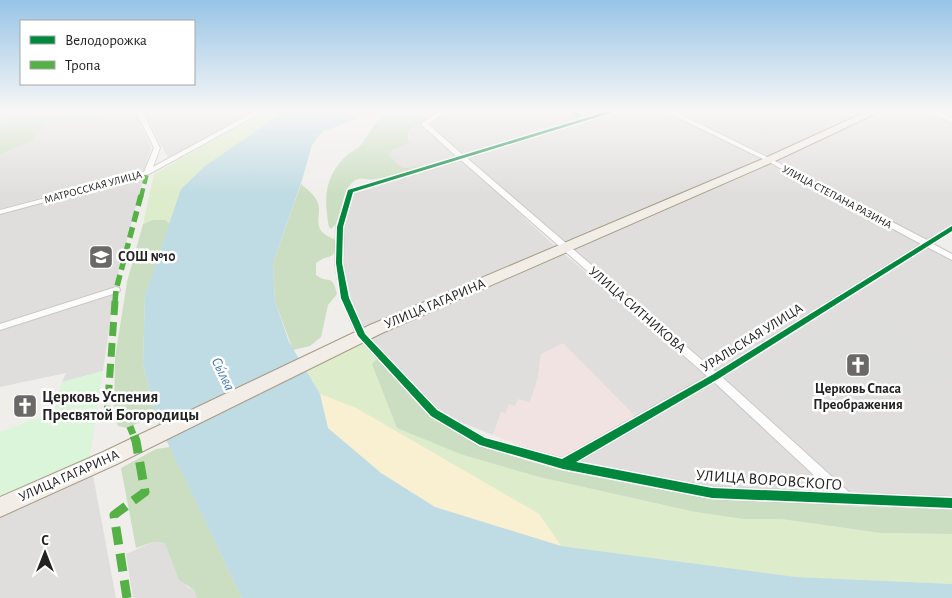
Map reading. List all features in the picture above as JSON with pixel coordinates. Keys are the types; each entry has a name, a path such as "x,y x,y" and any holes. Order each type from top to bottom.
{"main road":[{"name":"УЛИЦА ГАГАРИНА","path":"0,507 110,458 362,336 815,139"}],"street":[{"path":"147,173 157,148 153,139"},
{"name":"МАТРОССКАЯ УЛИЦА","path":"0,212 147,173 210,139"},
{"name":"УЛИЦА СИТНИКОВА","path":"441,139 715,377 848,499"},
{"path":"461,157 522,139"},
{"name":"УЛИЦА СТЕПАНА РАЗИНА","path":"726,139 952,257"},
{"name":"УЛИЦА ВОРОВСКОГО","path":"461,157 350,191 340,227 339,263 345,298 362,336 434,413 482,442 562,464 712,493 952,503"},
{"name":"УРАЛЬСКАЯ УЛИЦА","path":"562,464 715,377 928,245 952,228"},
{"path":"0,327 116,290"}],"shaded area":[{"path":"0,139 147,139 151,148 144,170 0,209"},
{"path":"158,139 208,139 169,160"},
{"path":"438,139 458,157 423,167 424,165 408,169 399,167 389,155 391,151 410,140"},
{"path":"441,139 522,139 461,157"},
{"path":"527,139 721,139 761,159 565,244 464,158"},
{"path":"727,139 809,139 766,158"},
{"path":"819,139 952,139 952,225 926,243 771,161"},
{"path":"460,158 556,247 364,329 347,297 341,262 342,227 351,191"},
{"path":"769,162 923,244 715,373 573,248"},
{"path":"144,175 114,289 0,325 0,214"},
{"path":"928,246 952,259 952,498 848,493 720,378"},
{"path":"563,253 711,376 637,418 541,354 538,378 530,402 515,406 506,414 501,413 493,435 435,412 369,337"},
{"path":"114,294 103,371 62,382 66,373 0,387 0,330"},
{"path":"865,309 952,365 952,376 877,400 855,403 850,396 787,402 760,367"},
{"path":"563,343 637,418 562,462 493,435 501,412 506,413 509,404 515,406 518,399 530,402 538,378 541,354"},
{"path":"715,379 840,495 715,489 569,464"},
{"path":"92,470 116,598 0,598 0,510"},
{"path":"153,542 165,543 187,587 194,590 197,598 133,598 126,554"}],"green space":[{"path":"0,139 34,139 34,140 0,154"},
{"path":"215,139 244,139 205,166 181,189 171,224 157,220 143,224 154,174"},
{"path":"365,139 409,139 409,143 391,151 389,155 399,165 406,168 425,165 395,176 354,181 346,192 339,218 331,229 327,217 326,198 333,172 349,153 359,147"},
{"path":"301,184 313,195 319,205 321,231 336,241 333,255 316,263 316,275 331,281 337,294 328,305 321,337 310,346 293,350 275,301 273,263"},
{"path":"153,220 165,220 170,224 145,295 143,364 156,415 127,428 118,426 114,417 115,358 127,282 143,224"},
{"path":"362,339 463,455 539,477 695,512 743,519 781,519 881,533 952,534 952,584 796,577 561,546 539,514 356,408 320,394 306,370"},
{"path":"376,360 381,360 433,418 525,458 585,474 710,497 846,506 952,510 952,534 881,533 781,519 743,519 695,512 539,477 463,455 397,428 372,364"},
{"path":"103,371 89,462 0,499 0,432 54,412 62,382"},
{"path":"170,447 242,598 197,598 194,590 179,580 165,543 153,542 136,548 121,468 156,449"}],"sand":[{"path":"320,394 356,408 539,514 561,546 435,507 381,473 328,428"}],"water":[{"name":"Сы́лва","path":"244,139 317,139 312,145 273,263 275,301 289,342 320,394 328,428 381,473 435,507 561,546 796,577 952,584 952,598 242,598 158,423 143,364 145,295 181,189 205,166"}],"marked path":[{"path":"127,598 114,515 145,492 136,441 124,412 107,415 116,290 147,173"}],"cycle path":[{"path":"523,139 350,191 340,227 339,263 345,298 362,336 434,413 483,442 563,464 712,493 952,503"},
{"path":"563,464 715,377 952,228"}],"place":[{"name":"СОШ №10","path":"101,257"},
{"name":"Церковь Спаса Преображения","path":"858,365"},
{"name":"Церковь Успения Пресвятой Богородицы","path":"25,406"}]}
